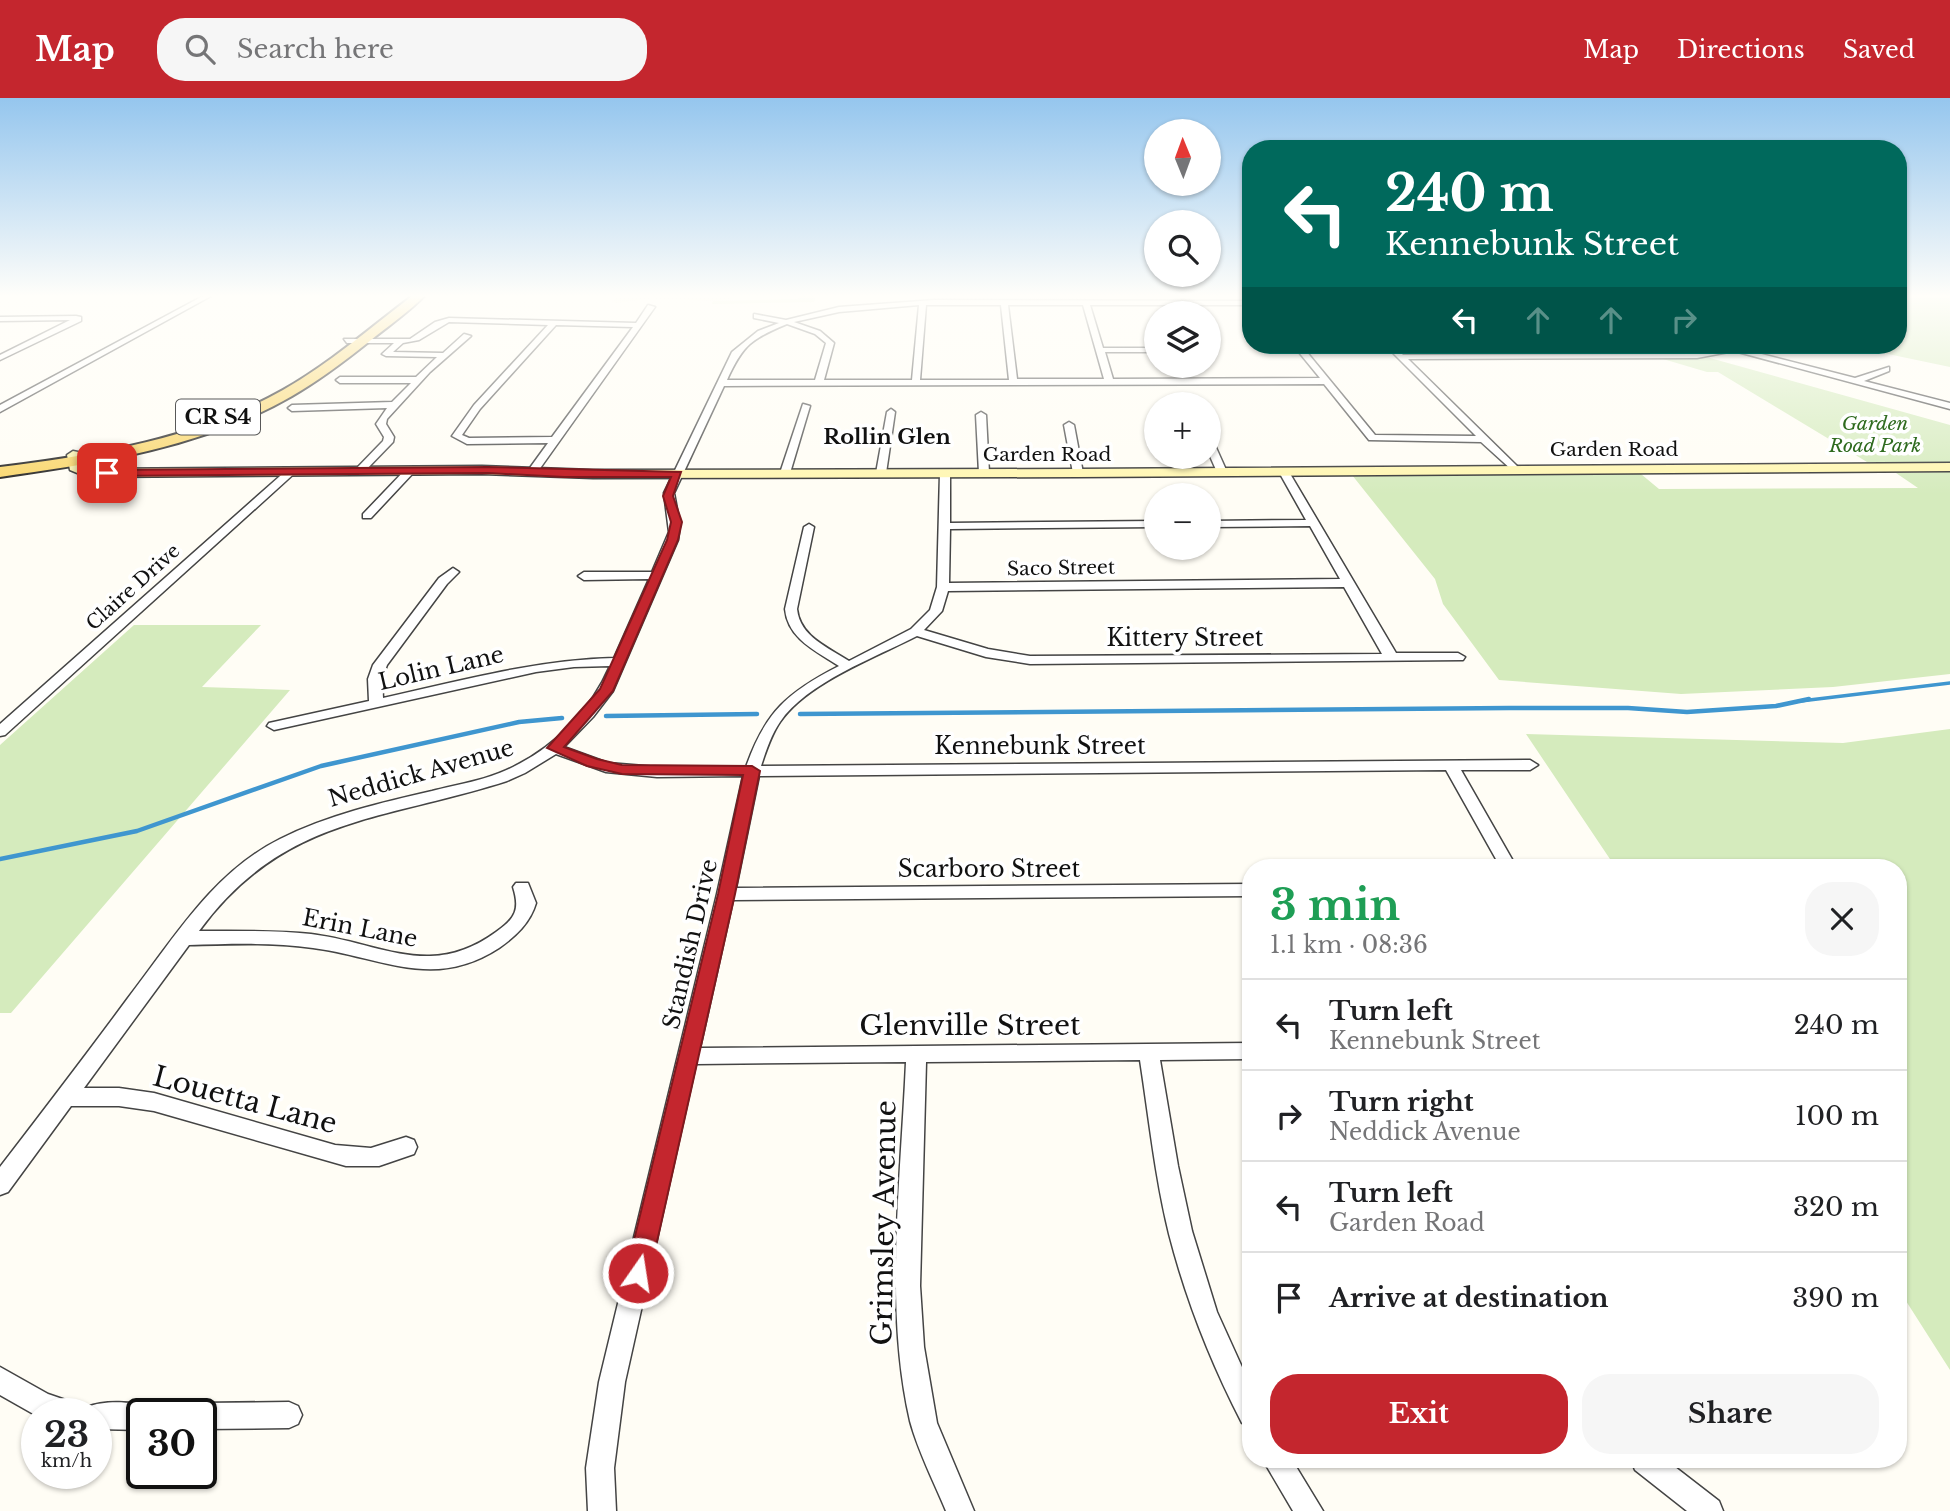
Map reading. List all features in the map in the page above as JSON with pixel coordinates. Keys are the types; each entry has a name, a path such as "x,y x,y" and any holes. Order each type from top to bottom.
{"main road":[{"name":"CR S4","path":"0,472 74,458 227,414 276,390 320,362"},
{"name":"CR S4","path":"0,465 74,458"}],"street":[{"path":"0,409 87,362"},
{"path":"359,471 387,442 389,437 382,427 382,421 418,380 438,362"},
{"path":"518,362 484,399 457,436 467,441 555,440"},
{"path":"532,472 611,362"},
{"name":"Neddick Avenue","path":"0,1185 183,938 233,877 278,845 316,828 351,816 508,775 554,748 598,703 676,528 668,496 732,362"},
{"path":"819,382 823,362"},
{"path":"916,382 918,362"},
{"path":"1011,362 1013,382"},
{"path":"1103,362 1109,382"},
{"path":"1311,362 1372,438 1485,439"},
{"path":"1406,362 1513,468"},
{"path":"1783,362 1950,406"},
{"path":"1856,381 1886,369"},
{"path":"340,380 418,380"},
{"path":"722,383 1326,381"},
{"path":"292,408 395,405"},
{"path":"785,474 806,405"},
{"path":"881,473 891,412"},
{"path":"981,415 984,473"},
{"path":"1069,425 1077,473"},
{"name":"Garden Road","path":"74,458 77,470 87,473 410,471 785,474 1950,467"},
{"name":"Claire Drive","path":"0,732 292,471"},
{"path":"367,516 410,471"},
{"path":"1284,472 1391,657"},
{"name":"Standish Drive","path":"602,1511 600,1468 607,1411 690,1056 752,771 765,734 780,712 800,694 916,632 936,611 943,587 945,473"},
{"path":"1221,524 1312,523"},
{"path":"944,526 1144,524"},
{"path":"809,527 791,609 792,622 799,633 848,666"},
{"path":"376,704 375,679 380,665 443,581 453,572"},
{"path":"584,576 656,575"},
{"name":"Saco Street","path":"943,587 1347,583"},
{"name":"Kittery Street","path":"916,632 986,653 1030,660 1458,657"},
{"name":"Lolin Lane","path":"274,726 536,668 574,663 618,662"},
{"name":"Kennebunk Street","path":"554,748 593,763 622,769 752,771 1530,765"},
{"path":"1451,766 1504,859"},
{"name":"Erin Lane","path":"183,938 303,940 348,947 407,964 445,964 486,949 519,922 527,903 522,887"},
{"name":"Scarboro Street","path":"726,894 1242,890"},
{"name":"Glenville Street","path":"690,1056 1242,1051"},
{"path":"1149,1052 1173,1202 1187,1257 1212,1330 1242,1395"},
{"name":"Grimsley Avenue","path":"916,1054 908,1286 911,1348 924,1423 960,1511"},
{"name":"Louetta Lane","path":"66,1097 119,1097 154,1102 345,1157 377,1158 406,1147"},
{"path":"0,1380 30,1398"},
{"path":"217,1416 289,1415"},
{"path":"1282,1468 1309,1511"},
{"path":"1655,1468 1709,1511"}],"green space":[{"name":"Garden Road Park","path":"1673,362 1724,362 1950,425 1950,462 1867,462 1718,372 1707,372"},
{"path":"1926,362 1950,362 1950,367"},
{"path":"1950,472 1950,674 1833,687 1681,694 1499,680 1443,604 1435,579 1352,475 1641,474 1659,489 1918,488 1896,473"},
{"path":"134,625 261,625 202,687 290,690 11,1013 0,1013 0,745"},
{"path":"1950,729 1950,1370 1907,1303 1907,859 1610,859 1526,734 1843,743"}],"waterway":[{"path":"1801,701 1950,683"},
{"path":"800,714 1509,708 1628,708 1687,712 1776,706 1809,699"},
{"path":"606,716 757,714"},
{"path":"0,859 137,831 321,766 519,722 562,718"}],"district":[{"name":"Rollin Glen","path":"887,437"}],"route":[{"path":"107,473 488,470 564,474 677,474 668,496 676,528 606,691 598,703 554,748 606,767 637,771 752,771 690,1056 638,1273"}]}
